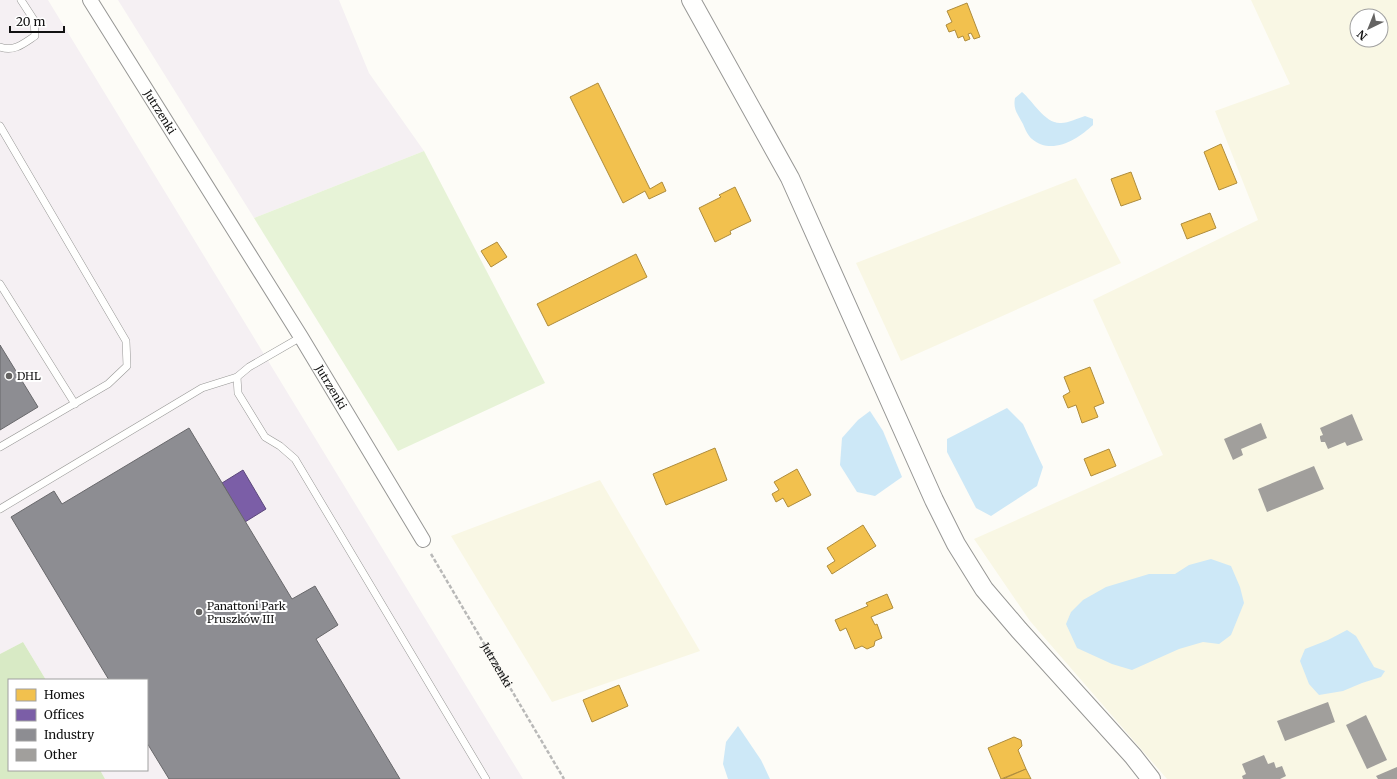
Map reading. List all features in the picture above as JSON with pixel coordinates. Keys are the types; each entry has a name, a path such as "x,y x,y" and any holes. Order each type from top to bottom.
{"street":[{"name":"Jutrzenki","path":"90,0 301,337 423,540"},
{"path":"691,0 790,178 934,500 956,544 984,589 1133,756 1151,779"}],"lane":[{"path":"0,47 7,49 21,46 34,36 34,20 21,0"},
{"path":"0,126 126,341 127,366 108,384 0,447"},
{"path":"0,284 75,404"},
{"path":"0,509 202,388 237,377 249,367 301,337"},
{"path":"237,377 238,393 265,437 280,446 295,459 486,779"}],"path":[{"name":"Jutrzenki","path":"423,540 564,779"}],"shaded area":[{"path":"0,0 48,0 523,779 105,779 101,771 148,771 148,679 45,679 23,642 0,654"},
{"path":"118,0 339,0 369,73 424,151 254,218"},
{"path":"1251,0 1397,0 1397,779 1167,779 1030,621 974,539 1163,455 1093,300 1258,220 1215,111 1290,84"},
{"path":"1076,178 1121,263 901,361 856,263"},
{"path":"600,480 700,651 552,702 451,536"}],"green space":[{"path":"424,151 545,383 398,451 254,218"},
{"path":"23,642 45,679 8,679 8,771 101,771 105,779 0,779 0,654"}],"water":[{"path":"1022,92 1050,120 1064,123 1085,116 1093,119 1093,125 1080,135 1064,144 1048,146 1040,144 1029,136 1016,111 1015,98"},
{"path":"1007,408 1023,424 1043,467 1037,486 991,516 976,508 947,452 947,439"},
{"path":"870,411 883,431 902,477 875,496 857,492 840,465 842,438 858,420"},
{"path":"1211,559 1231,566 1240,587 1244,603 1231,635 1219,644 1203,642 1179,649 1132,670 1112,664 1077,648 1066,624 1071,612 1083,600 1106,587 1149,574 1175,574 1189,565"},
{"path":"1347,630 1356,636 1374,667 1385,671 1381,677 1343,691 1319,695 1309,684 1300,661 1305,649 1328,640"},
{"path":"738,726 761,760 770,779 728,779 723,764 726,742"}],"building: Homes":[{"path":"967,3 980,37 974,39 971,33 968,34 970,39 965,41 963,36 958,38 955,30 949,32 946,25 952,22 947,11"},
{"path":"598,83 650,189 662,182 666,191 649,199 645,191 623,203 570,97"},
{"path":"1221,144 1237,183 1219,190 1204,152"},
{"path":"1131,172 1141,199 1121,206 1111,179"},
{"path":"735,187 751,221 730,231 731,234 715,242 699,208 721,197 719,195"},
{"path":"1210,213 1216,228 1187,239 1181,224"},
{"path":"497,242 507,257 491,267 481,251"},
{"path":"636,254 647,277 548,326 537,304"},
{"path":"1090,367 1104,403 1094,407 1098,417 1082,423 1076,405 1068,408 1063,396 1070,392 1064,377"},
{"path":"715,448 727,480 666,505 653,474"},
{"path":"1109,449 1116,466 1091,476 1084,459"},
{"path":"797,469 811,495 788,507 783,498 776,502 772,494 779,490 774,482"},
{"path":"863,525 876,546 832,574 827,566 835,561 827,548"},
{"path":"887,594 893,608 871,617 875,625 877,624 882,638 875,641 874,646 867,649 862,646 855,649 846,628 840,631 835,620 868,606 866,603"},
{"path":"619,685 628,706 592,722 583,700"},
{"path":"1014,737 1021,740 1022,746 1018,750 1026,769 1001,779 988,748"},
{"path":"1026,769 1031,779 1003,779"}],"building: Offices":[{"path":"243,470 266,509 245,522 222,483"}],"building: Industry":[{"name":"DHL","path":"0,345 38,407 0,430"},
{"name":"Panattoni Park Pruszków III","path":"189,428 292,599 315,586 338,625 316,639 400,779 169,779 148,745 148,679 108,679 11,517 54,491 62,504"}],"building: Other":[{"path":"1352,414 1363,440 1347,446 1345,442 1328,449 1325,442 1321,442 1320,436 1323,435 1320,428"},
{"path":"1261,423 1267,438 1241,449 1243,455 1233,460 1224,439"},
{"path":"1314,466 1324,489 1267,512 1258,489"},
{"path":"1328,702 1335,722 1285,741 1277,721"},
{"path":"1366,715 1387,760 1367,769 1346,725"},
{"path":"1264,755 1268,764 1274,762 1276,768 1282,766 1286,776 1280,779 1243,779 1242,776 1246,774 1242,764"},
{"path":"1397,767 1397,779 1378,779 1376,776"}],"place":[{"name":"DHL","path":"9,376"},
{"name":"Panattoni Park Pruszków III","path":"199,612"}]}
